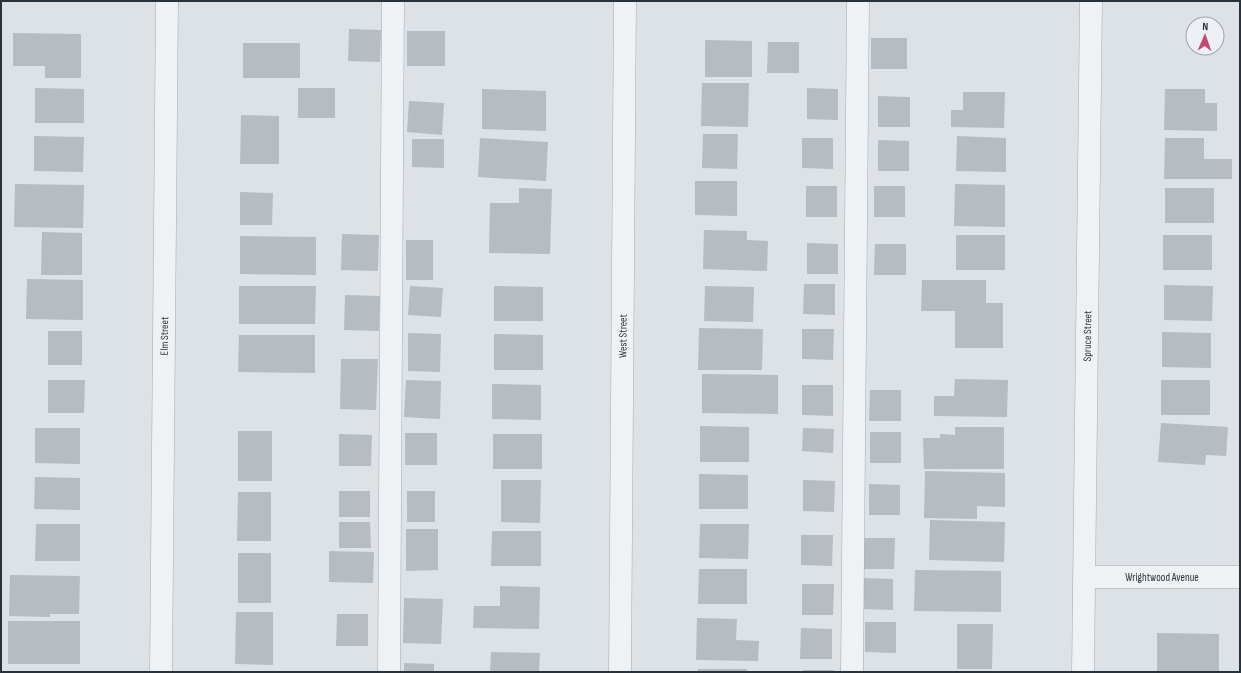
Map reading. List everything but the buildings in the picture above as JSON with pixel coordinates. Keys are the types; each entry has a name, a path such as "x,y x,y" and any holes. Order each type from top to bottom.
{"street":[{"name":"Elm Street","path":"162,672 167,1"},
{"path":"389,672 393,1"},
{"name":"West Street","path":"620,672 625,1"},
{"path":"852,672 858,1"},
{"name":"Spruce Street","path":"1083,672 1091,1"},
{"name":"Wrightwood Avenue","path":"1085,577 1240,577"}]}
